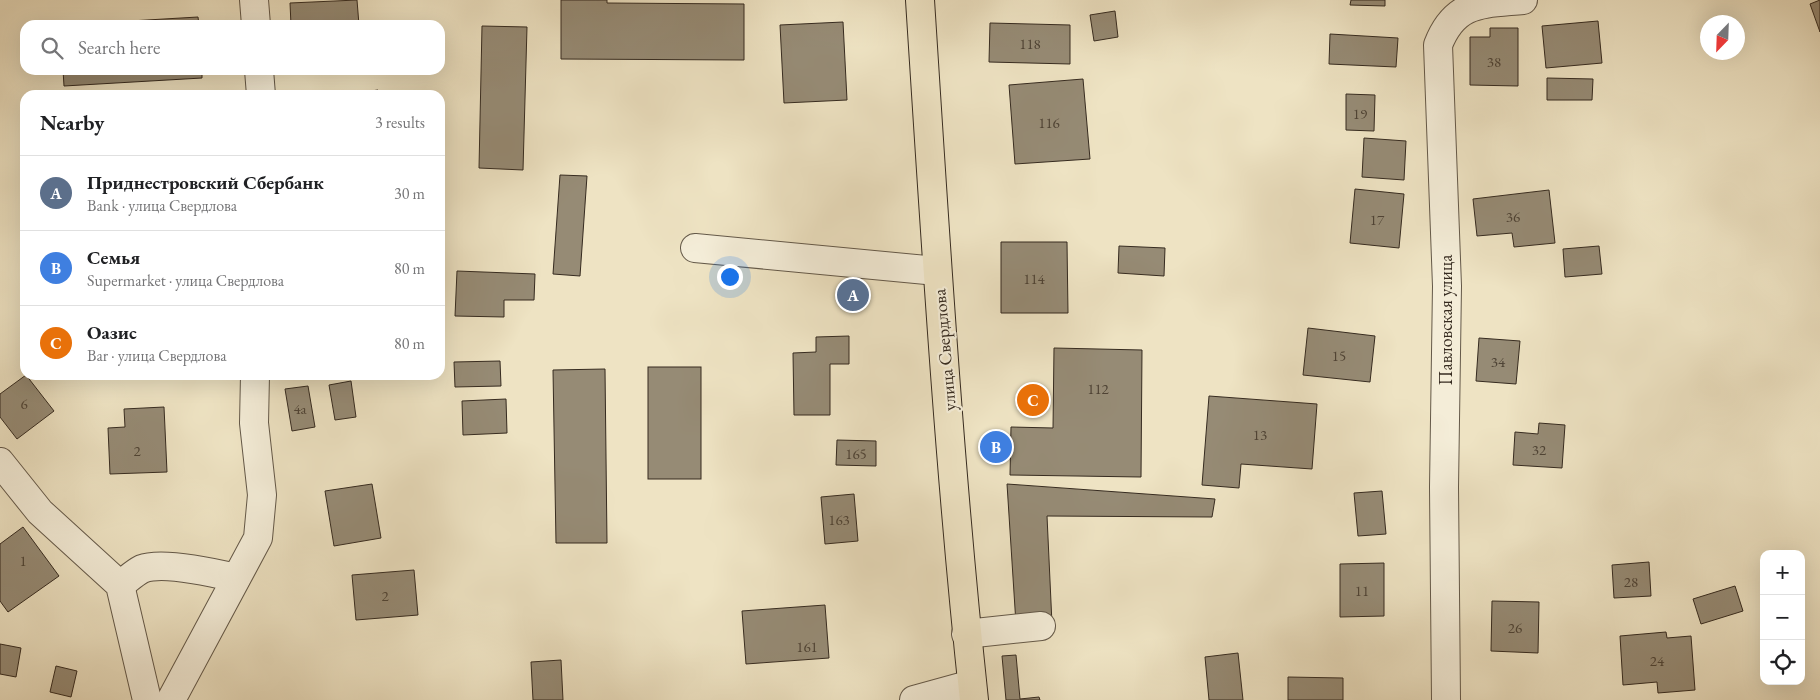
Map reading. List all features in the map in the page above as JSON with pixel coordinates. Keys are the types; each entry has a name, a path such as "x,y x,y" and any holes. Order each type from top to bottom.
{"highway":[{"name":"улица Свердлова","path":"920,0 937,271 966,634 973,692"}],"street":[{"path":"254,0 256,20"},
{"name":"Павловская улица","path":"1446,700 1444,487 1447,286 1438,45 1445,27 1462,12 1480,5 1523,0"},
{"path":"260,75 262,90"},
{"path":"695,248 937,271"},
{"path":"171,700 258,538 262,495 254,424 255,380"},
{"path":"0,462 40,512 120,585 147,700"},
{"path":"120,585 143,569 203,570 236,578"},
{"path":"966,634 1041,626"},
{"path":"914,700 973,692"}],"building":[{"path":"357,0 359,20 291,20 290,3"},
{"path":"561,0 607,0 607,3 744,4 744,60 561,59"},
{"path":"1351,0 1385,0 1385,6 1350,5"},
{"path":"1820,0 1820,32 1810,4"},
{"path":"1115,11 1118,37 1094,41 1090,15"},
{"path":"198,17 198,20 147,20"},
{"path":"1598,21 1602,63 1546,68 1542,26"},
{"path":"843,22 847,100 784,103 780,25"},
{"path":"990,23 1070,25 1070,64 989,62"},
{"path":"482,26 527,27 523,170 479,168"},
{"path":"1490,28 1518,28 1518,86 1470,85 1470,37 1490,37"},
{"path":"1330,34 1398,38 1396,67 1329,64"},
{"path":"63,75 202,75 202,78 64,86"},
{"path":"1547,78 1593,79 1592,100 1547,100"},
{"path":"1083,79 1090,159 1015,164 1009,85"},
{"path":"1346,94 1375,95 1374,131 1346,130"},
{"path":"1364,138 1406,141 1404,180 1362,177"},
{"path":"560,175 587,176 580,276 553,274"},
{"path":"1355,189 1404,194 1399,248 1350,243"},
{"path":"1549,190 1555,243 1514,247 1512,233 1477,236 1473,199"},
{"path":"1001,242 1067,242 1068,313 1001,313"},
{"path":"1119,246 1165,248 1164,276 1118,273"},
{"path":"1599,246 1602,274 1565,277 1563,249"},
{"path":"457,271 535,274 534,300 504,300 504,317 455,316"},
{"path":"1308,328 1375,336 1370,382 1303,375"},
{"path":"849,336 849,364 830,364 830,415 794,415 793,353 816,352 816,337"},
{"path":"1479,338 1520,341 1516,384 1476,381"},
{"path":"1054,348 1142,350 1141,477 1010,475 1011,427 1053,428"},
{"path":"500,361 501,386 455,387 454,362"},
{"path":"648,367 701,367 701,479 648,479"},
{"path":"605,369 607,543 556,543 553,370"},
{"path":"20,379 30,380 54,411 17,439 0,417 0,394"},
{"path":"351,381 356,417 335,420 329,385"},
{"path":"308,386 315,427 292,431 285,389"},
{"path":"1209,396 1317,404 1312,469 1241,464 1239,488 1202,485"},
{"path":"506,399 507,433 463,435 462,401"},
{"path":"164,407 167,472 110,474 108,428 125,427 124,409"},
{"path":"1539,423 1565,425 1562,468 1513,465 1515,432 1538,434"},
{"path":"837,440 876,441 876,466 836,465"},
{"path":"372,484 381,538 334,546 325,491"},
{"path":"1007,484 1215,499 1212,517 1047,516 1052,624 1016,624"},
{"path":"1382,491 1386,534 1358,536 1354,493"},
{"path":"854,494 858,541 825,544 821,497"},
{"path":"23,527 59,576 8,612 0,601 0,544"},
{"path":"1649,562 1651,596 1614,598 1612,565"},
{"path":"1384,563 1384,616 1340,617 1340,564"},
{"path":"414,570 418,615 356,620 352,575"},
{"path":"1735,586 1743,611 1701,624 1693,599"},
{"path":"1492,601 1539,602 1538,653 1491,651"},
{"path":"825,605 829,658 746,664 742,611"},
{"path":"1666,632 1667,638 1691,636 1695,690 1658,693 1657,682 1623,685 1620,636"},
{"path":"0,644 21,648 16,677 0,674"},
{"path":"1238,653 1243,700 1209,700 1205,657"},
{"path":"1016,655 1020,699 1039,697 1040,700 1006,700 1002,656"},
{"path":"561,660 563,700 533,700 531,662"},
{"path":"56,666 77,671 71,697 50,692"},
{"path":"1288,677 1343,678 1343,700 1288,700"}],"place":[{"name":"Приднестровский Сбербанк","path":"853,295"},
{"name":"Оазис","path":"1033,400"},
{"name":"Семья","path":"996,447"}]}
